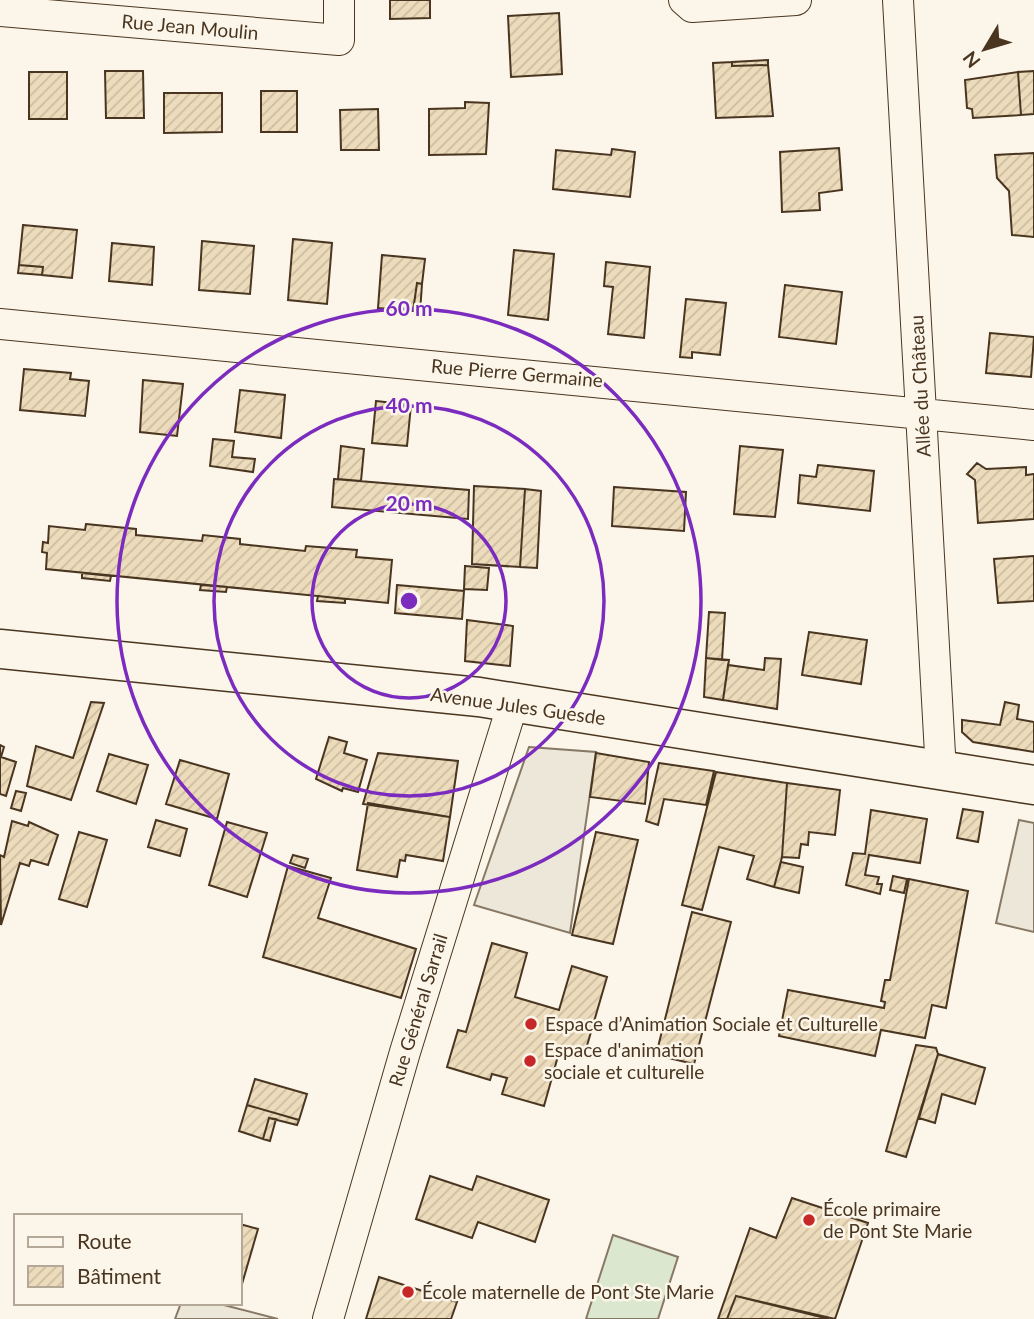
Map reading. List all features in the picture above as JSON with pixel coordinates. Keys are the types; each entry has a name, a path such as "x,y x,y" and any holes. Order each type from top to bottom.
{"main road":[{"name":"Avenue Jules Guesde","path":"0,649 513,703 1034,785"}],"street":[{"name":"Rue Jean Moulin","path":"0,11 339,40 339,0"},
{"path":"684,0 692,7 796,0"},
{"name":"Allée du Château","path":"898,0 941,772"},
{"name":"Rue Pierre Germaine","path":"0,324 1034,425"},
{"name":"Rue Général Sarrail","path":"328,1319 405,1052 513,703"}],"green space":[{"path":"613,1235 678,1257 658,1319 586,1319"}],"shaded area":[{"path":"529,747 596,752 570,933 474,905"},
{"path":"1019,820 1034,823 1034,932 996,923"},
{"path":"180,1305 224,1305 278,1319 175,1319"}],"building":[{"path":"390,0 430,0 430,18 390,19"},
{"path":"559,13 562,74 511,77 508,16"},
{"path":"768,60 768,65 732,66 732,62"},
{"path":"732,62 732,66 768,65 773,116 716,118 713,63"},
{"path":"105,71 143,71 144,118 106,118"},
{"path":"1034,71 1034,114 1021,115 1018,72"},
{"path":"29,72 67,72 67,119 29,119"},
{"path":"1018,72 1021,115 973,118 972,109 967,108 965,80"},
{"path":"261,91 297,91 297,132 261,132"},
{"path":"164,93 222,93 222,132 164,133"},
{"path":"465,102 489,103 486,154 429,155 429,109 465,108"},
{"path":"378,109 379,150 341,150 340,110"},
{"path":"839,148 842,190 819,193 820,210 782,212 780,152"},
{"path":"612,149 635,152 630,197 553,189 556,150 611,155"},
{"path":"1034,153 1034,237 1012,235 1009,191 997,178 995,155"},
{"path":"23,225 77,230 72,278 42,275 43,267 19,265"},
{"path":"293,239 332,243 327,304 288,300"},
{"path":"202,241 254,246 250,294 199,290"},
{"path":"112,243 154,247 152,285 109,281"},
{"path":"514,250 554,254 548,320 508,315"},
{"path":"382,255 425,259 422,284 417,283 413,311 378,308"},
{"path":"606,262 650,267 644,338 608,334 613,287 604,286"},
{"path":"19,265 43,267 42,275 18,273"},
{"path":"417,283 422,284 420,312 413,311"},
{"path":"785,285 842,292 836,344 779,337"},
{"path":"686,299 726,303 720,355 692,352 692,358 680,357"},
{"path":"990,333 1034,337 1031,377 986,373"},
{"path":"24,369 71,373 70,379 89,381 85,416 20,410"},
{"path":"143,380 183,384 177,436 140,432"},
{"path":"240,390 285,395 281,438 235,432"},
{"path":"376,401 411,405 407,446 372,443"},
{"path":"213,439 234,441 232,457 255,459 253,472 210,466"},
{"path":"341,446 364,449 361,481 338,479"},
{"path":"740,446 783,450 775,517 734,514"},
{"path":"977,463 986,469 1026,467 1026,475 1034,474 1034,519 978,523 975,480 967,474"},
{"path":"818,465 874,471 870,511 798,503 800,475 816,477"},
{"path":"334,479 469,490 468,519 332,507"},
{"path":"474,486 525,489 520,567 472,564"},
{"path":"614,487 686,492 684,531 612,526"},
{"path":"525,489 541,491 537,568 520,567"},
{"path":"86,524 136,529 136,535 202,541 203,535 240,539 240,544 305,551 306,546 357,550 356,557 392,560 388,603 46,569 47,553 42,552 43,542 48,543 49,526 85,530"},
{"path":"1034,556 1034,601 998,603 994,559"},
{"path":"465,566 489,568 487,590 464,589"},
{"path":"82,573 111,576 110,581 82,578"},
{"path":"201,585 227,587 226,592 200,590"},
{"path":"397,585 464,591 462,619 395,613"},
{"path":"318,596 345,599 345,603 317,601"},
{"path":"709,612 725,613 722,660 706,658"},
{"path":"467,620 513,626 510,666 465,661"},
{"path":"809,632 867,640 861,684 802,675"},
{"path":"706,658 729,660 723,700 704,697"},
{"path":"765,658 781,659 777,709 723,700 728,665 764,670"},
{"path":"91,702 104,703 71,800 27,786 36,746 73,758"},
{"path":"1005,702 1019,705 1017,719 1034,722 1034,752 973,742 962,732 962,720 1000,725"},
{"path":"329,737 347,742 344,753 367,760 358,792 343,788 342,791 316,779"},
{"path":"0,745 4,747 1,757 16,762 6,796 0,794"},
{"path":"378,753 458,761 450,817 363,804"},
{"path":"596,753 649,762 645,804 590,797"},
{"path":"109,754 148,765 136,804 97,791"},
{"path":"180,760 229,774 217,819 166,804"},
{"path":"659,763 714,771 706,805 664,799 658,825 646,821"},
{"path":"716,772 787,783 782,857 774,887 747,879 754,856 719,847 702,910 682,905"},
{"path":"787,783 840,790 835,835 809,832 808,845 801,844 799,858 782,857"},
{"path":"16,791 26,793 21,811 11,808"},
{"path":"368,803 450,817 443,861 406,855 405,861 400,860 397,877 357,870"},
{"path":"963,809 983,812 978,842 957,838"},
{"path":"871,810 927,819 920,863 869,855 865,875 879,877 877,884 882,884 880,894 846,885 853,853 865,854"},
{"path":"156,820 187,829 180,856 148,847"},
{"path":"12,821 28,826 29,822 58,835 48,865 31,860 29,866 20,863 1,925 0,855 4,857"},
{"path":"227,822 267,833 247,897 209,885"},
{"path":"79,832 107,840 87,907 59,899"},
{"path":"596,832 638,840 613,944 572,935"},
{"path":"293,855 308,859 305,868 290,863"},
{"path":"781,862 803,867 799,893 774,887"},
{"path":"288,866 331,878 318,918 416,949 401,998 263,957"},
{"path":"893,876 907,879 904,893 890,890"},
{"path":"909,879 968,891 946,1008 932,1005 925,1038 881,1030 875,1056 779,1036 788,990 884,1008 885,1002 881,1001 885,980 890,980"},
{"path":"692,912 731,922 694,1064 656,1055"},
{"name":"Espace d’Animation Sociale et Culturelle","path":"492,943 527,953 515,997 559,1010 572,966 607,977 584,1056 560,1049 544,1106 502,1094 507,1078 492,1074 490,1080 447,1067 458,1030 466,1032"},
{"path":"916,1045 936,1048 938,1054 906,1157 886,1151"},
{"path":"938,1054 985,1068 975,1104 942,1094 935,1123 919,1118"},
{"path":"255,1079 307,1094 299,1120 247,1105"},
{"path":"247,1105 299,1120 297,1125 269,1118 263,1139 239,1131"},
{"path":"269,1118 276,1119 270,1141 263,1139"},
{"path":"430,1176 472,1190 477,1176 549,1200 535,1242 478,1222 472,1238 416,1219"},
{"path":"792,1198 868,1223 835,1319 736,1296 727,1319 718,1319 750,1228 776,1238"},
{"path":"242,1225 258,1229 242,1284"},
{"path":"379,1277 457,1302 451,1319 366,1319"},
{"path":"736,1296 829,1319 727,1319"}],"place":[{"name":"Espace d’Animation Sociale et Culturelle","path":"531,1024"},
{"name":"Espace d'animation sociale et culturelle","path":"530,1061"},
{"name":"École primaire de Pont Ste Marie","path":"809,1220"},
{"name":"École maternelle de Pont Ste Marie","path":"408,1292"}]}
